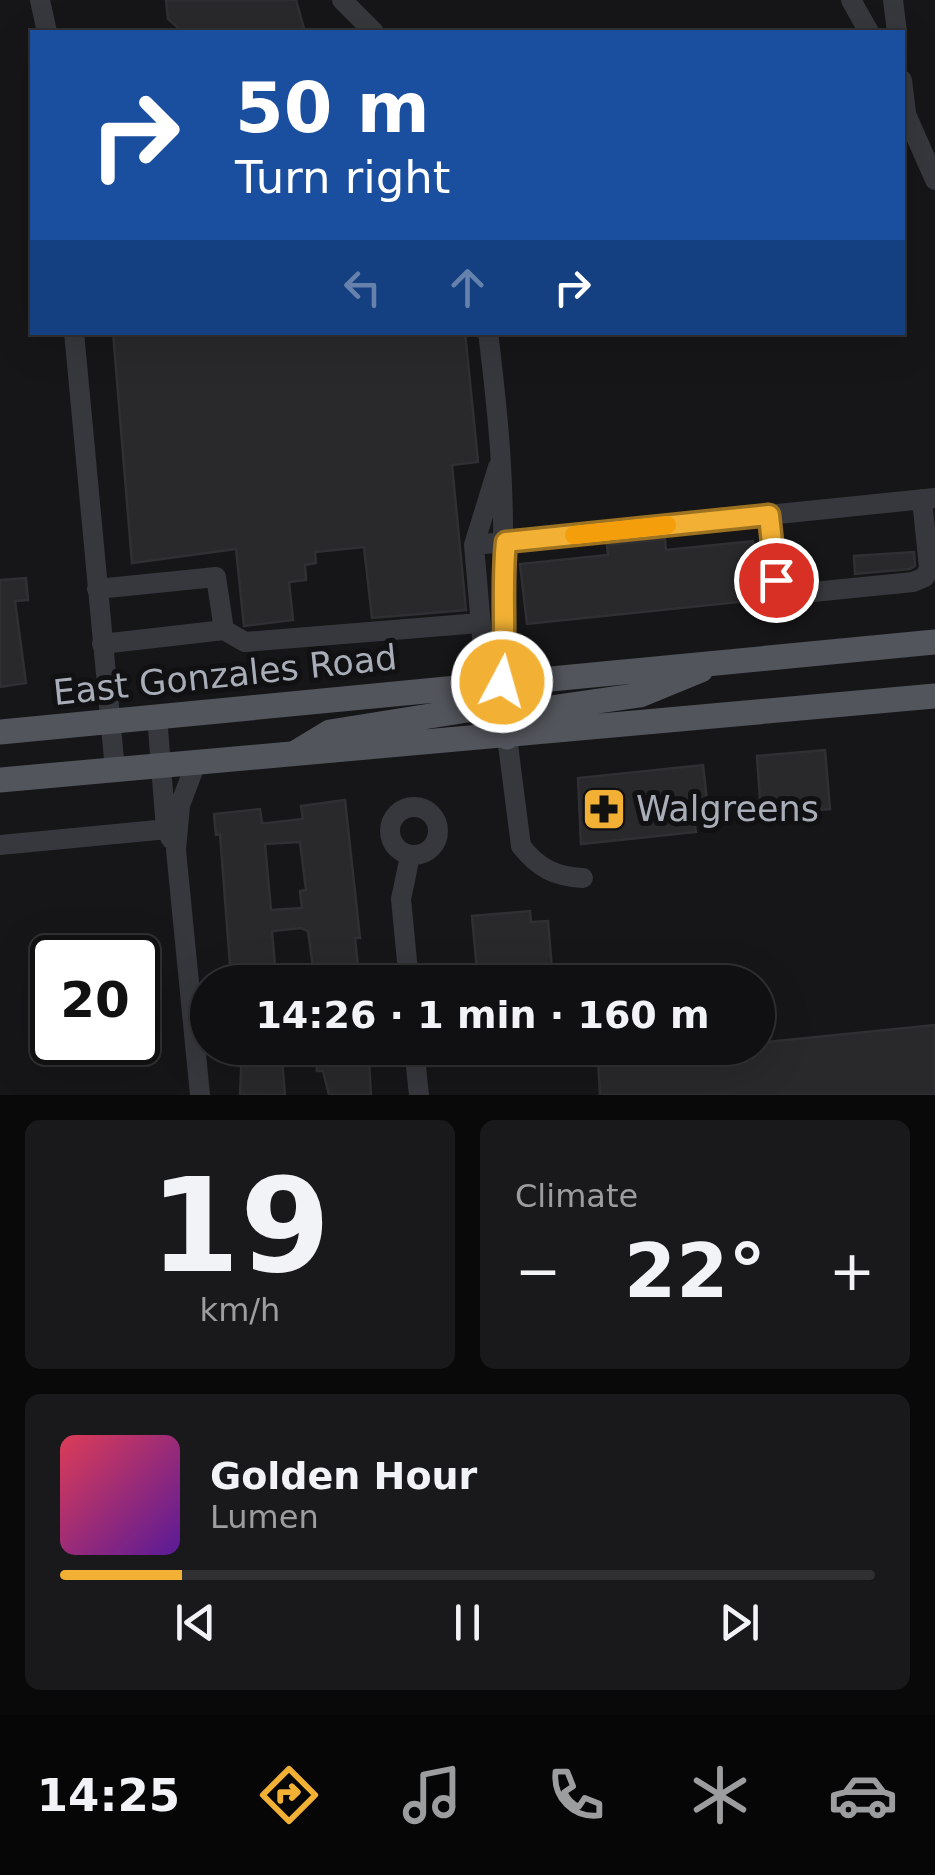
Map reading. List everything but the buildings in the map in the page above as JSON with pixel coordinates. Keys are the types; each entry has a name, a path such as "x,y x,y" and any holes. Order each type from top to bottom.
{"main road":[{"name":"East Gonzales Road","path":"0,732 935,642"},
{"path":"507,737 506,721 516,713 640,695 718,662"},
{"path":"293,754 330,732 486,708 502,695 493,683"},
{"path":"0,780 935,696"}],"street":[{"path":"40,0 47,30"},
{"path":"342,0 372,30"},
{"path":"851,0 868,30"},
{"path":"893,0 897,30"},
{"path":"905,111 935,180"},
{"path":"74,335 115,770"},
{"path":"488,335 506,542 502,576 507,638 493,683"},
{"path":"493,683 480,623 474,546 498,466"},
{"path":"474,546 929,498 930,568 925,578 913,582 792,594 782,590 776,580 769,515"},
{"path":"97,589 216,577 224,630"},
{"path":"102,644 224,630 244,642 480,623"},
{"path":"157,716 160,766 176,850 200,1095"},
{"path":"507,737 521,846 531,859 560,877 583,878"},
{"path":"172,828 196,763"},
{"path":"0,846 172,828"},
{"path":"407,965 401,898 410,856"},
{"path":"416,1065 419,1095"}],"slow traffic":[{"path":"574,535 667,525"}],"place":[{"name":"Walgreens","path":"604,809"}],"route":[{"path":"502,682 507,638 502,576 506,542 769,515 776,580"}]}
